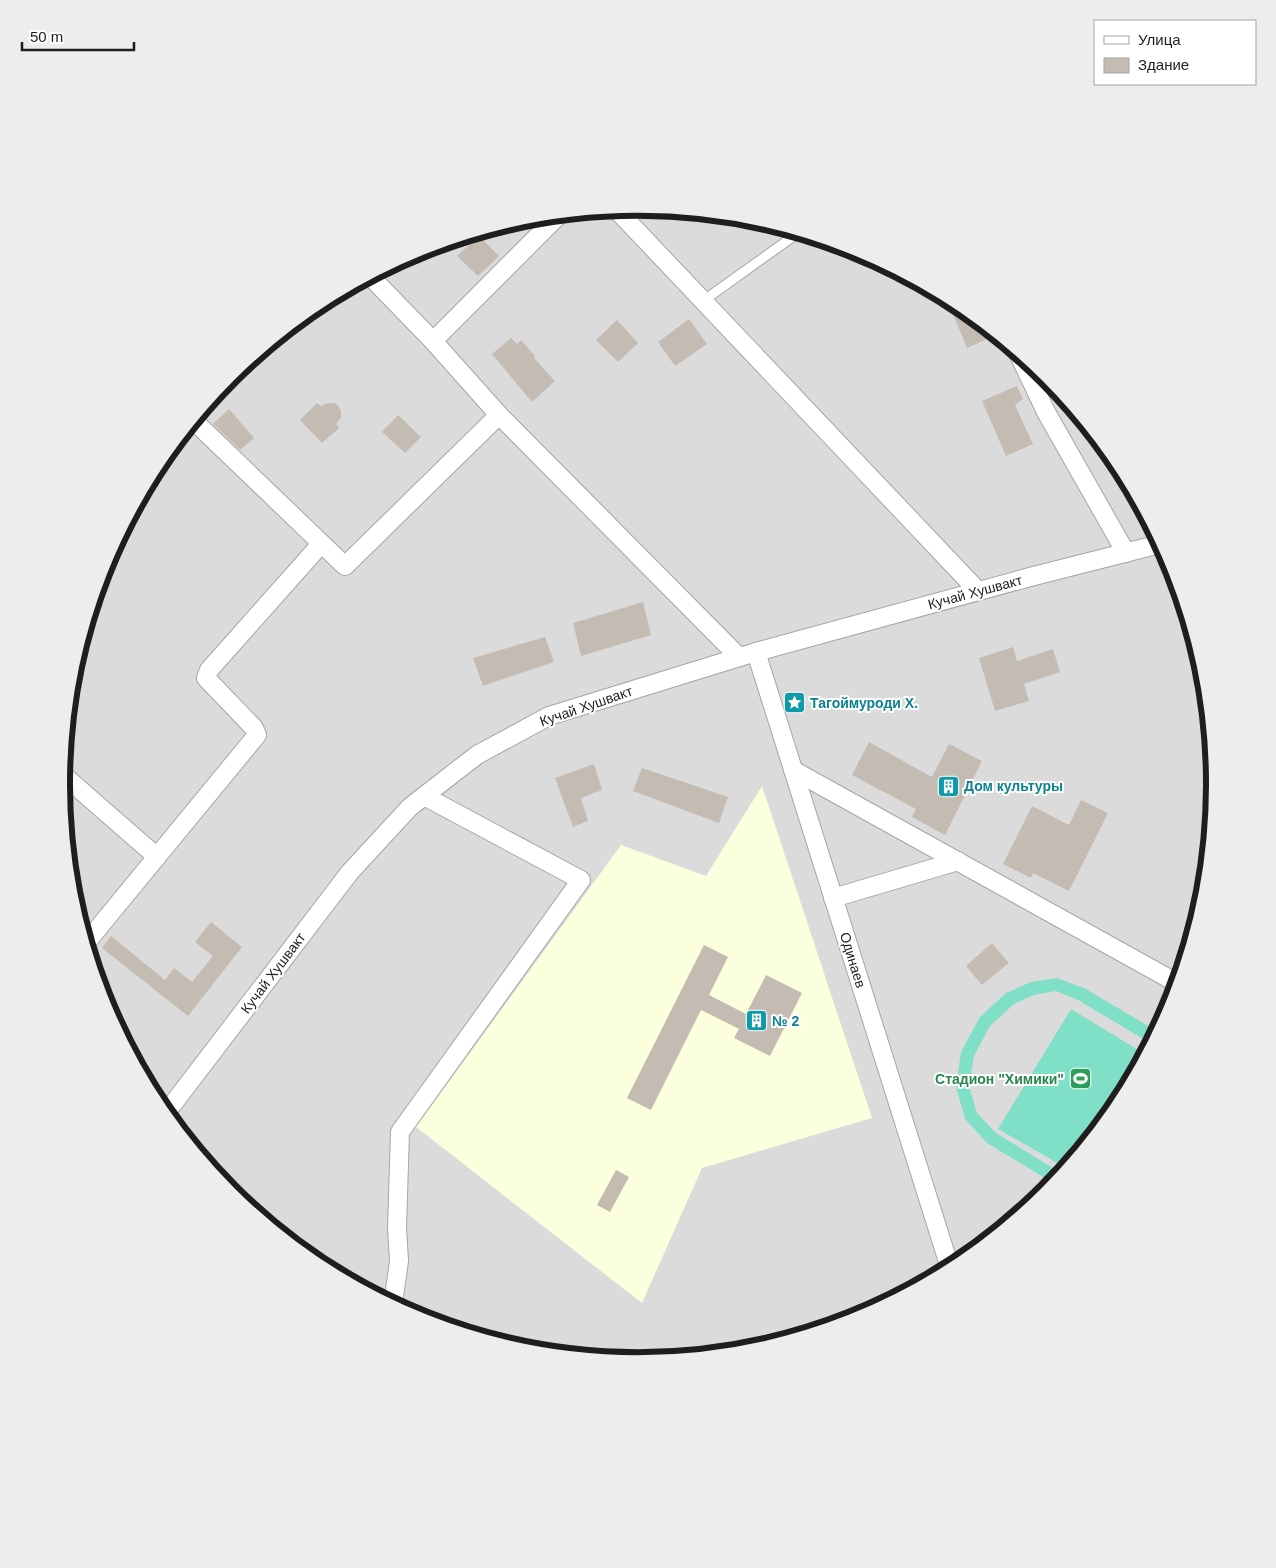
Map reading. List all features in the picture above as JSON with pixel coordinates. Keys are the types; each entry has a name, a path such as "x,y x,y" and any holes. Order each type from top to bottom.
{"street":[{"path":"623,216 978,591"},
{"path":"433,341 551,223"},
{"path":"375,281 433,341 499,415 748,654"},
{"path":"1025,368 1046,412 1126,552"},
{"path":"198,425 345,566 499,415"},
{"path":"91,937 257,735 254,728 206,678 209,670 321,544"},
{"name":"Кучай Хушвакт","path":"171,1107 350,872 410,807 478,755 549,716 748,654 1153,546"},
{"name":"Одинаев","path":"748,654 793,770 947,1260"},
{"path":"793,770 1171,981"},
{"path":"70,781 157,857"},
{"path":"394,1296 400,1261 397,1228 400,1132 581,880 424,796"},
{"path":"833,898 958,862"}],"lane":[{"path":"703,301 792,237"}],"shaded area":[{"path":"601,217 675,217 749,227 785,235 855,259 889,275 922,292 984,333 1040,382 1065,409 1089,438 1130,500 1163,567 1176,601 1187,637 1201,710 1205,747 1205,821 1195,895 1187,931 1163,1001 1147,1035 1130,1068 1089,1130 1040,1186 1013,1211 984,1235 922,1276 855,1309 821,1322 785,1333 712,1347 675,1351 601,1351 527,1341 491,1333 421,1309 387,1293 354,1276 292,1235 236,1186 211,1159 187,1130 146,1068 113,1001 100,967 89,931 75,858 71,821 71,747 81,673 89,637 113,567 129,533 146,500 187,438 236,382 263,357 292,333 354,292 421,259 455,246 491,235 564,221"},
{"path":"762,786 872,1118 702,1168 642,1303 416,1127 621,845 706,876"}],"green space":[{"path":"1057,978 1084,988 1151,1027 1145,1040 1078,1000 1056,991 1034,995 1014,1004 990,1026 974,1056 969,1086 977,1113 996,1133 1055,1169 1046,1179 987,1143 965,1119 956,1087 961,1052 980,1017 1006,993 1031,982"},
{"name":"Стадион \"Химики\"","path":"1071,1009 1139,1050 1110,1100 1089,1130 1060,1165 998,1129"}],"building":[{"path":"481,238 499,256 478,276 457,256 475,240"},
{"path":"952,312 984,333 987,339 967,348"},
{"path":"689,319 707,344 675,366 658,342"},
{"path":"617,320 638,343 618,362 596,340"},
{"path":"511,338 517,344 521,340 555,381 532,402 492,354"},
{"path":"1017,386 1023,399 1015,405 1033,444 1006,456 982,401"},
{"path":"317,403 321,406 335,403 341,411 341,418 336,424 339,428 322,443 300,420"},
{"path":"229,409 254,438 240,450 213,424"},
{"path":"398,415 421,437 405,453 382,432"},
{"path":"643,602 651,635 581,656 573,623"},
{"path":"545,637 554,662 483,686 473,658"},
{"path":"1013,647 1017,661 1053,649 1060,672 1024,684 1029,701 995,711 979,658"},
{"path":"869,742 932,777 949,744 982,761 945,835 912,817 916,809 852,775"},
{"path":"594,764 602,790 581,798 588,821 573,827 555,778"},
{"path":"642,768 728,797 719,823 633,791"},
{"path":"1081,800 1108,813 1069,891 1033,873 1031,878 1003,864 1032,806 1069,825"},
{"path":"211,922 242,947 188,1016 102,948 111,936 165,980 174,968 192,982 213,956 195,942"},
{"path":"992,943 1009,963 982,985 966,966"},
{"name":"№ 2","path":"704,945 728,957 709,995 746,1014 766,975 802,993 770,1056 734,1038 739,1029 701,1010 651,1110 627,1098"},
{"path":"616,1170 629,1177 610,1212 597,1205"}],"place":[{"name":"Тагоймуроди Х.","path":"794,703"},
{"name":"Дом культуры","path":"948,786"},
{"name":"№ 2","path":"756,1021"},
{"name":"Стадион \"Химики\"","path":"1080,1079"}]}
